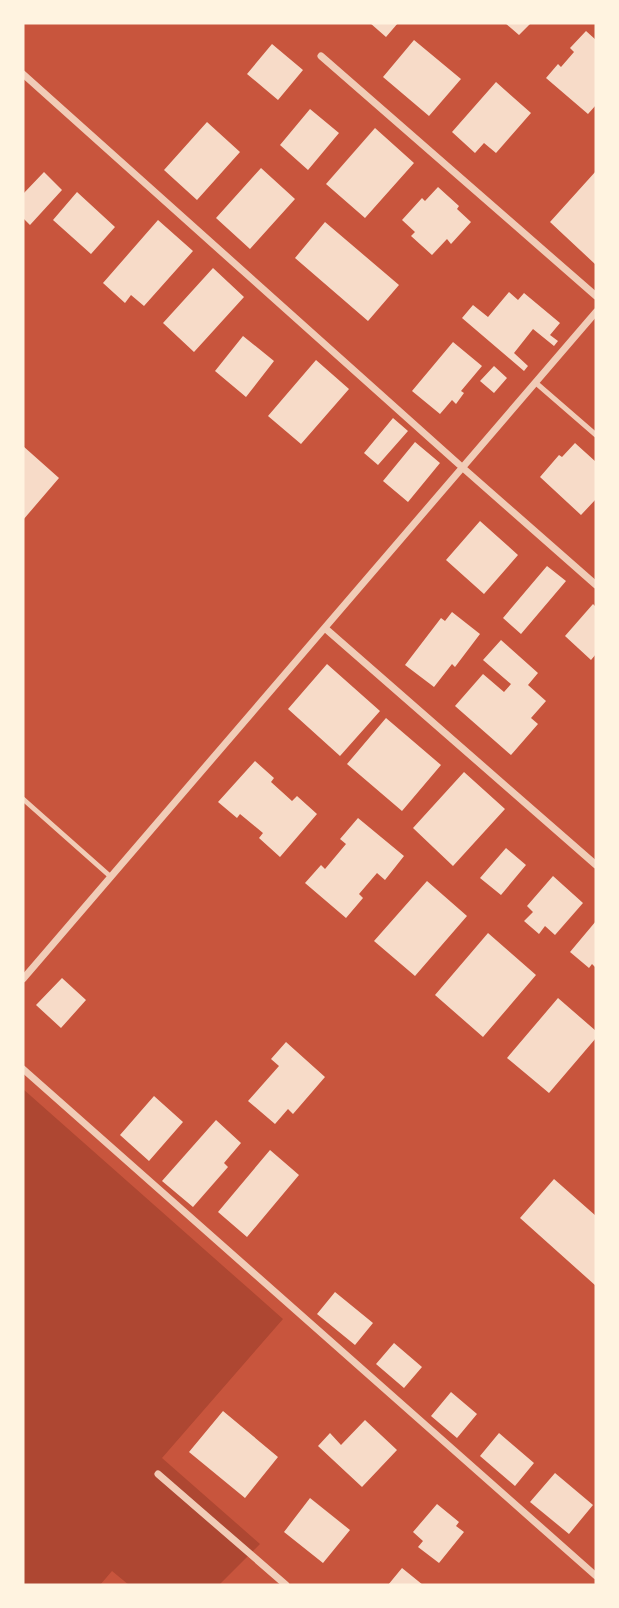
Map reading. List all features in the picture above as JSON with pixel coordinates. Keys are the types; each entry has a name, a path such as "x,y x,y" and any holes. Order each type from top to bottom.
{"street":[{"path":"321,56 596,296"},
{"path":"23,74 596,585"},
{"path":"23,979 596,313"},
{"path":"326,629 596,865"},
{"path":"23,1069 596,1576"},
{"path":"158,1474 286,1585"}],"lane":[{"path":"537,383 596,435"},
{"path":"23,799 111,877"}],"shaded area":[{"path":"23,1089 283,1319 162,1458 260,1544 219,1585 129,1585 112,1571 100,1585 23,1585"}],"building":[{"path":"370,23 398,23 386,37"},
{"path":"505,23 531,23 519,35"},
{"path":"586,31 596,40 596,105 588,114 546,78 558,64 561,67 574,52 570,48"},
{"path":"414,40 461,79 429,116 383,77"},
{"path":"272,44 303,70 278,100 247,74"},
{"path":"496,82 531,113 496,153 484,143 475,153 452,132"},
{"path":"310,109 339,133 308,170 280,145"},
{"path":"207,122 240,152 197,200 164,170"},
{"path":"375,128 414,163 365,218 326,184"},
{"path":"261,168 295,199 250,249 216,218"},
{"path":"596,171 596,265 550,222"},
{"path":"44,172 62,190 30,225 23,218 23,194"},
{"path":"438,187 459,206 457,209 471,222 451,244 447,239 432,255 411,236 415,232 402,220 422,198 425,201"},
{"path":"77,192 115,227 91,254 53,220"},
{"path":"158,220 193,251 144,306 131,295 125,303 103,283"},
{"path":"325,222 399,285 368,321 295,258"},
{"path":"213,268 244,297 194,352 163,323"},
{"path":"509,292 518,300 524,293 560,323 550,335 558,341 554,346 533,329 514,353 528,366 524,371 462,318 473,305 488,317"},
{"path":"243,336 274,361 246,397 215,371"},
{"path":"453,342 482,366 461,391 464,393 456,404 452,400 440,414 412,391"},
{"path":"316,360 349,389 301,444 268,416"},
{"path":"494,366 507,378 494,393 480,381"},
{"path":"393,418 408,431 378,465 364,453"},
{"path":"415,442 440,463 408,502 383,481"},
{"path":"575,443 596,462 596,499 581,515 540,477 559,455 562,457"},
{"path":"23,446 59,478 23,520"},
{"path":"480,521 518,555 484,594 446,560"},
{"path":"547,566 566,581 521,634 503,618"},
{"path":"593,604 596,607 596,654 591,660 565,636"},
{"path":"452,612 480,634 455,667 452,664 434,687 405,665 441,618 445,621"},
{"path":"501,640 538,673 528,685 546,701 531,718 538,724 511,755 455,706 483,674 504,692 511,684 483,660"},
{"path":"327,664 380,711 340,756 288,709"},
{"path":"386,718 441,765 402,811 347,764"},
{"path":"255,761 274,778 271,782 292,801 297,796 317,814 280,857 259,838 263,833 240,814 237,818 218,802"},
{"path":"464,772 505,809 453,866 413,828"},
{"path":"358,818 404,856 385,880 377,873 359,894 363,898 346,918 305,883 321,865 325,869 346,844 340,839"},
{"path":"506,848 526,865 501,895 480,878"},
{"path":"553,876 583,903 555,935 545,926 539,934 524,921 533,912 527,906"},
{"path":"427,881 467,916 415,976 374,941"},
{"path":"596,921 596,968 592,964 589,968 570,952"},
{"path":"488,933 536,975 483,1037 435,995"},
{"path":"62,978 86,1000 61,1028 36,1005"},
{"path":"558,998 596,1031 596,1038 549,1093 507,1058"},
{"path":"286,1042 325,1077 293,1114 288,1109 275,1124 248,1101 279,1066 271,1059"},
{"path":"154,1096 183,1122 149,1161 120,1135"},
{"path":"216,1120 241,1143 224,1163 228,1167 193,1207 162,1181"},
{"path":"270,1150 299,1175 247,1237 218,1212"},
{"path":"554,1179 596,1216 596,1286 520,1218"},
{"path":"335,1292 373,1323 355,1345 317,1314"},
{"path":"394,1343 422,1367 404,1388 376,1364"},
{"path":"451,1392 477,1414 457,1438 431,1416"},
{"path":"223,1411 278,1457 245,1498 189,1452"},
{"path":"365,1420 397,1450 362,1487 318,1446 330,1433 341,1445"},
{"path":"499,1433 534,1463 515,1486 480,1456"},
{"path":"555,1473 593,1505 569,1534 530,1502"},
{"path":"310,1498 350,1530 323,1563 284,1532"},
{"path":"437,1504 459,1522 456,1526 464,1532 439,1563 418,1547 423,1541 413,1532"},
{"path":"402,1568 423,1585 388,1585"}]}
